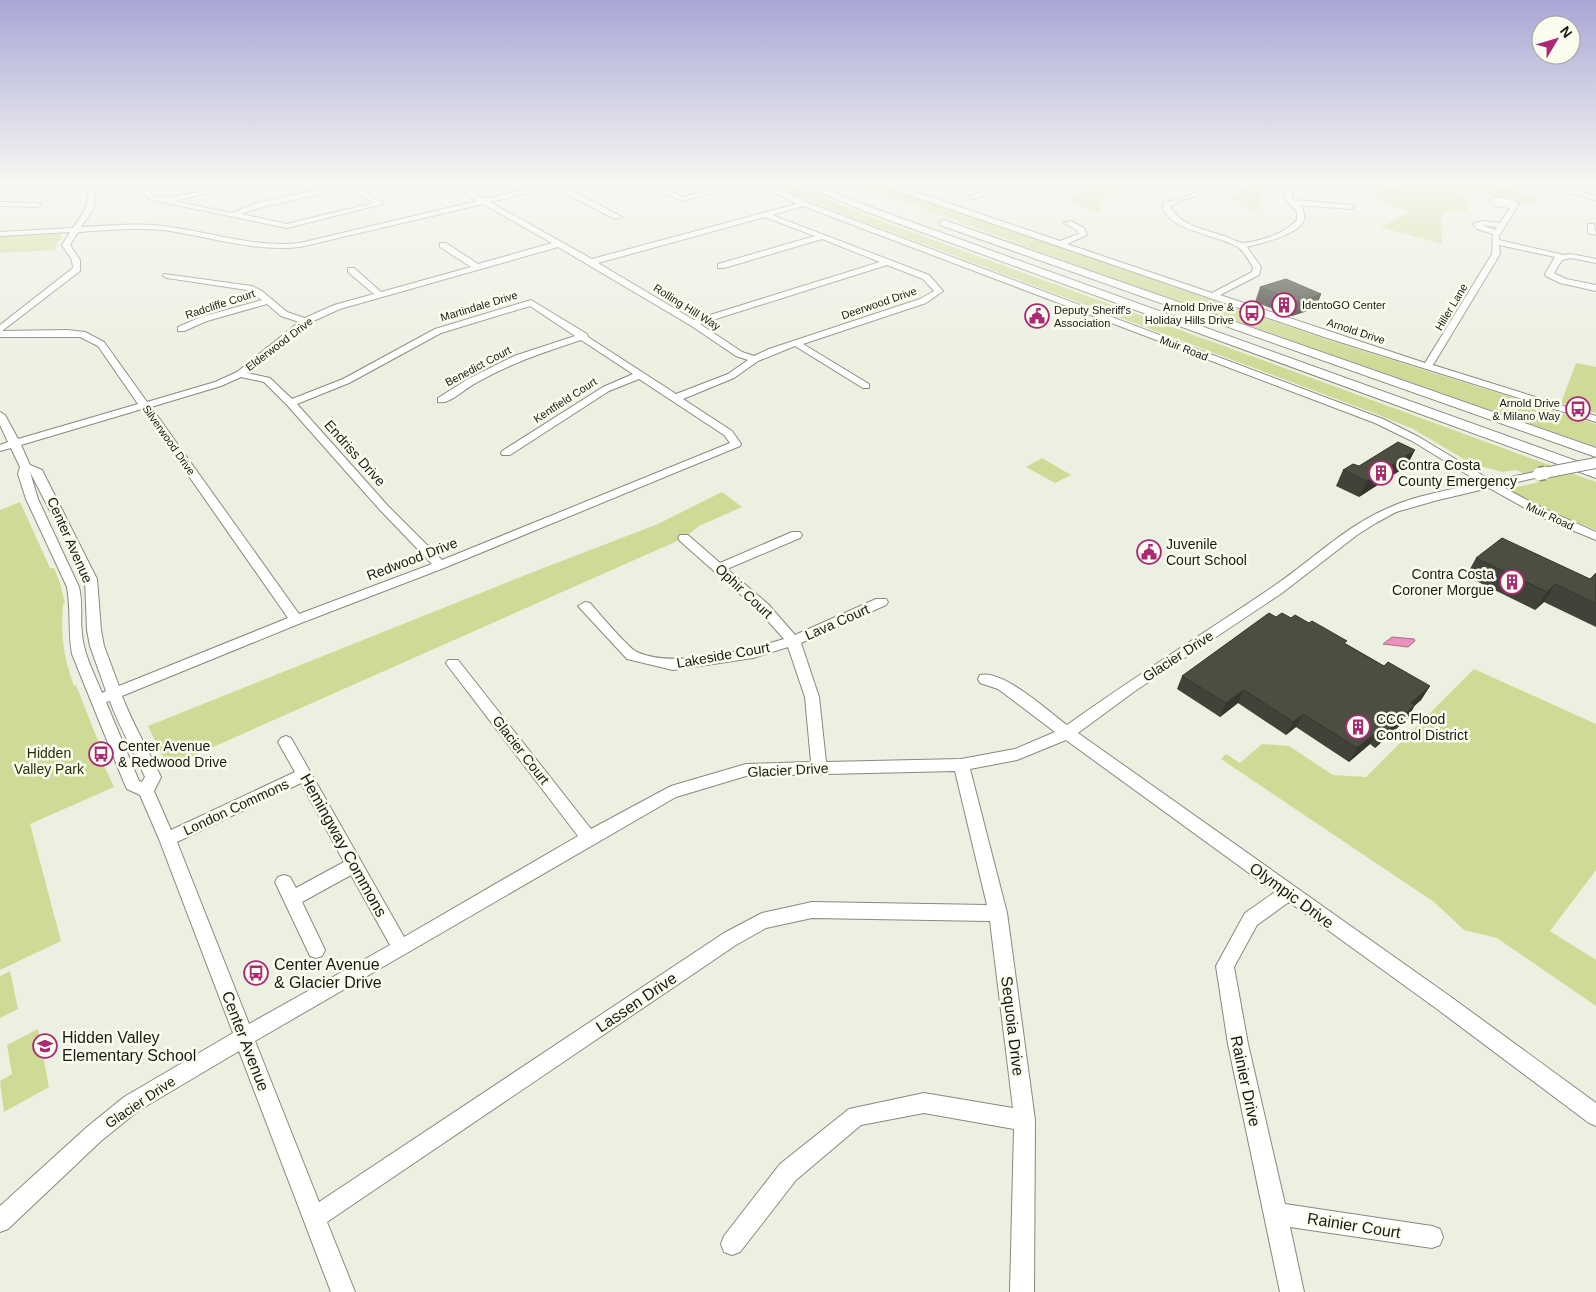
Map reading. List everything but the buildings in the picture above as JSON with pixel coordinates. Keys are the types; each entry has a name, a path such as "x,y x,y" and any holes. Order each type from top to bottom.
{"highway":[{"path":"962,243 1596,473"},
{"path":"1000,243 1596,453"}],"street":[{"path":"0,329 77,269 76,260 66,245 67,243"},
{"path":"245,243 282,247 307,243"},
{"path":"591,262 658,243"},
{"path":"721,266 799,243"},
{"name":"Deerwood Drive","path":"676,398 731,376 755,359 772,350 922,302 940,291 926,278 836,243"},
{"name":"Muir Road","path":"906,243 1379,421 1417,438 1492,485 1552,518 1596,536"},
{"path":"1212,296 1256,273 1257,267 1242,246 1235,243"},
{"path":"1242,246 1251,243"},
{"name":"Hiller Lane","path":"1427,367 1496,254 1496,243"},
{"path":"1502,243 1564,257"},
{"name":"Rolling Hill Way","path":"559,244 693,324 739,354 755,359"},
{"name":"Elderwood Drive","path":"0,448 218,384 240,374 306,321 337,307 559,244"},
{"name":"Arnold Drive","path":"1059,244 1427,367 1596,419"},
{"path":"443,245 476,267"},
{"path":"1596,262 1571,256 1559,258 1550,274 1563,281 1596,288"},
{"path":"693,324 884,263"},
{"path":"351,270 379,294"},
{"name":"Radcliffe Court","path":"167,276 249,288 259,293 284,314 306,321"},
{"name":"Radcliffe Court","path":"180,329 204,319 267,301"},
{"name":"Martindale Drive","path":"291,403 346,381 438,331 531,303 584,336 728,433 736,444"},
{"name":"Silverwood Drive","path":"0,334 82,334 101,344 296,620"},
{"name":"Benedict Court","path":"442,400 470,382 517,358 584,336"},
{"path":"796,343 866,386"},
{"name":"Endriss Drive","path":"240,374 267,380 291,403 359,481 440,565"},
{"name":"Kentfield Court","path":"506,453 606,388 640,375"},
{"name":"Center Avenue","path":"0,415 26,467 24,474 32,500 73,587 75,597 75,632 79,654 133,785 146,791 168,839 343,1292"},
{"name":"Redwood Drive","path":"98,700 296,620 440,565 736,444"},
{"name":"Glacier Drive","path":"0,1221 94,1134 132,1104 671,792 746,770 961,765 1017,754 1067,734 1130,687 1277,590 1353,532 1372,520 1411,504 1539,474 1596,463"},
{"name":"Center Avenue","path":"26,467 36,470 91,579 94,630 97,646 125,724 136,740 153,777 146,791"},
{"path":"719,568 796,534"},
{"name":"Ophir Court","path":"684,538 763,607 793,641 812,697 819,768"},
{"name":"Lava Court","path":"793,641 881,602"},
{"name":"Lakeside Court","path":"585,606 632,656 673,665 753,653 793,641"},
{"name":"Glacier Court","path":"453,663 589,838"},
{"name":"Olympic Drive","path":"985,679 1004,685 1067,734 1444,1003 1596,1116"},
{"name":"Hemingway Commons","path":"286,742 402,948"},
{"name":"Sequoia Drive","path":"961,765 998,913 1025,1120 1022,1292"},
{"name":"London Commons","path":"168,839 304,775"},
{"path":"292,899 355,865"},
{"path":"284,882 316,950"},
{"name":"Rainier Drive","path":"1288,892 1251,919 1225,966 1238,1044 1292,1292"},
{"name":"Lassen Drive","path":"314,1218 730,939 762,921 812,910 998,913"},
{"path":"732,1244 788,1172 856,1116 924,1103 1025,1120"},
{"name":"Rainier Court","path":"1276,1214 1432,1237"}],"green space":[{"path":"0,243 57,243 55,246 56,250 0,253"},
{"path":"922,243 943,243 1596,482 1596,530 1551,512 1511,492 1513,488 1539,482 1517,470 1502,472 1472,464 1413,429"},
{"path":"1017,243 1048,243 1322,338 1596,424 1596,447"},
{"path":"1576,363 1596,367 1596,413 1561,403"},
{"path":"1042,458 1071,475 1055,483 1026,467"},
{"path":"722,492 742,507 699,526 684,538 168,767 148,726 658,524"},
{"name":"Hidden Valley Park","path":"20,502 50,568 54,568 60,583 65,603 63,605 62,627 67,664 74,686 76,685 100,746 96,748 114,787 30,824 61,941 0,970 0,510"},
{"path":"1474,669 1596,724 1596,870 1550,931 1596,960 1596,1006 1497,938 1464,930 1434,902 1221,759 1226,754 1240,763 1262,744 1289,746 1333,775 1366,777"},
{"path":"10,971 18,1009 0,1018 0,976"},
{"path":"38,1029 49,1087 4,1112 0,1081 12,1074 7,1045"}],"shaded area":[{"path":"1392,637 1414,639 1415,641 1408,647 1383,644"}],"place":[{"name":"IdentoGO Center","path":"1284,305"},
{"name":"Arnold Drive & Holiday Hills Drive","path":"1252,313"},
{"name":"Deputy Sheriff's Association","path":"1037,316"},
{"name":"Arnold Drive & Milano Way","path":"1578,409"},
{"name":"Contra Costa County Emergency","path":"1381,473"},
{"name":"Juvenile Court School","path":"1149,552"},
{"name":"Contra Costa Coroner Morgue","path":"1512,582"},
{"name":"CCC Flood Control District","path":"1358,727"},
{"name":"Center Avenue & Redwood Drive","path":"101,754"},
{"name":"Center Avenue & Glacier Drive","path":"256,973"},
{"name":"Hidden Valley Elementary School","path":"45,1046"}]}
